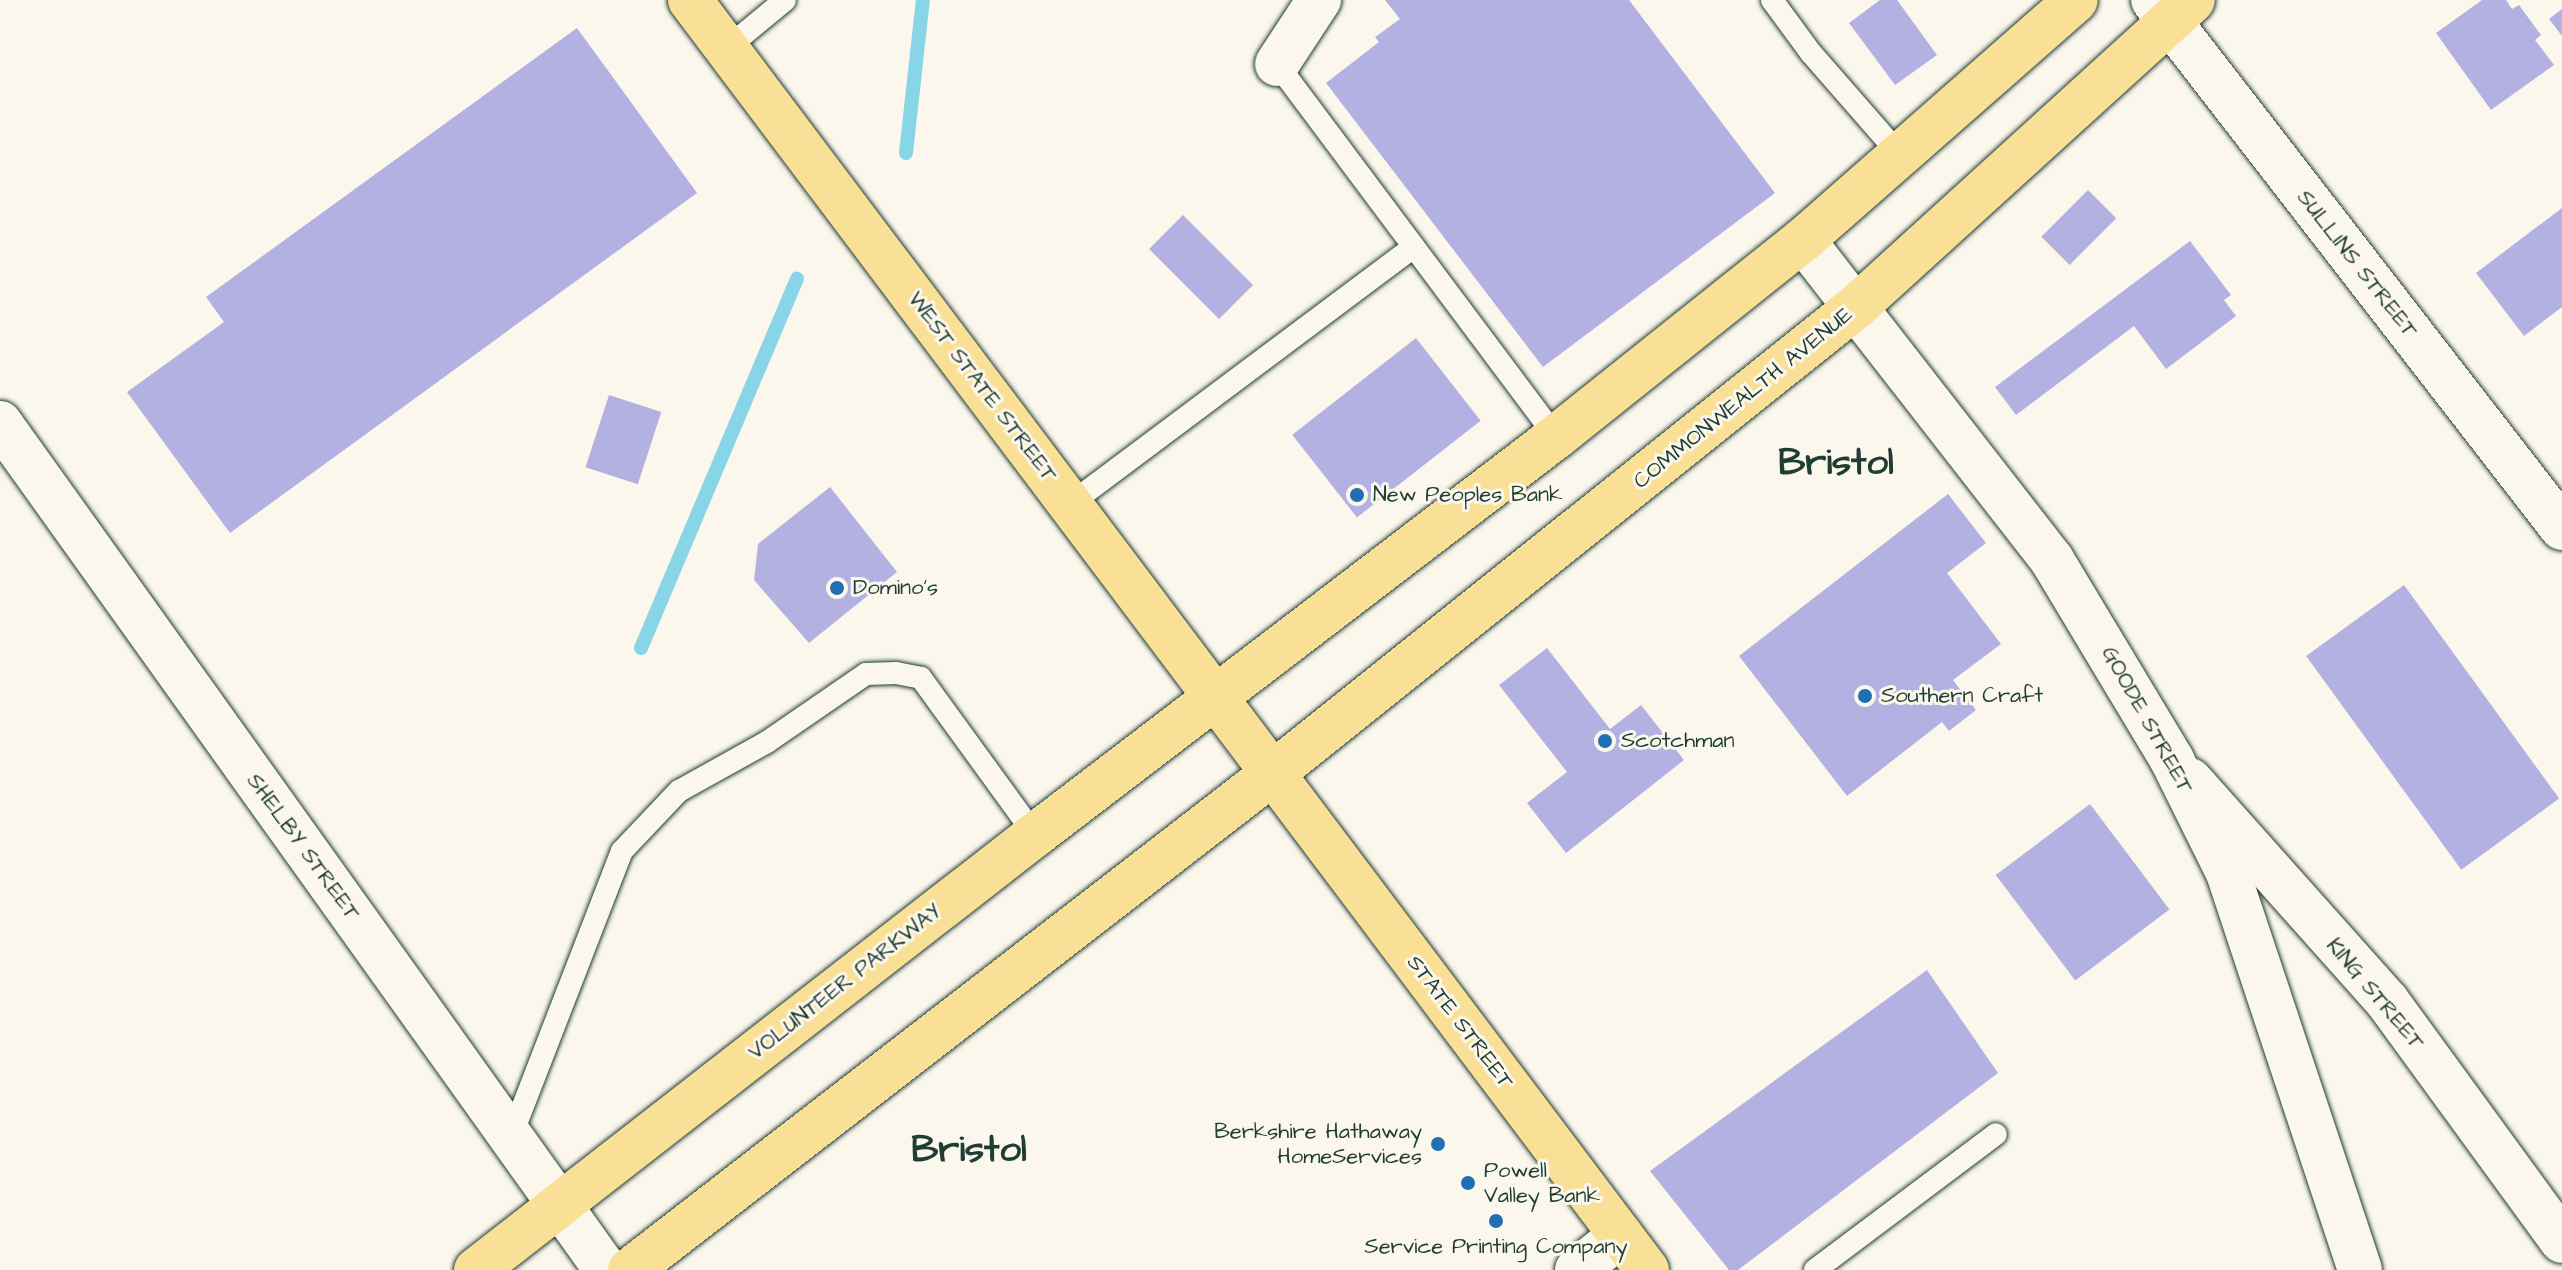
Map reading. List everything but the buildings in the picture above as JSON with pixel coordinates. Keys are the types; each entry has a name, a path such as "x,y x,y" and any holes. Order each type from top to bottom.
{"main road":[{"name":"WEST STATE STREET","path":"690,0 1273,773"},
{"path":"1217,699 1556,437 1803,240 2076,0"},
{"name":"COMMONWEALTH AVENUE","path":"1273,773 1857,306 2172,7"},
{"name":"VOLUNTEER PARKWAY","path":"476,1270 1035,835 1217,699"},
{"path":"630,1270 1273,773"},
{"name":"STATE STREET","path":"1273,773 1647,1270"}],"street":[{"path":"1277,64 1319,0"},
{"name":"SULLINS STREET","path":"2172,7 2562,528"},
{"name":"GOODE STREET","path":"1803,240 2052,560 2172,760 2228,873 2360,1270"},
{"name":"SHELBY STREET","path":"0,423 606,1270"},
{"name":"KING STREET","path":"2172,760 2387,1001 2562,1241"},
{"path":"1577,1270 1621,1235"}],"lane":[{"path":"727,48 785,0"},
{"path":"1772,0 1811,53 1900,155"},
{"path":"1277,64 1556,437"},
{"path":"1070,504 1413,247"},
{"path":"511,1137 622,851 679,791 767,742 866,674 896,673 921,678 1035,835"},
{"path":"1815,1270 1996,1134"}],"waterway":[{"path":"906,153 923,0"},
{"path":"641,648 797,279"}],"place":[{"name":"New Peoples Bank","path":"1357,495"},
{"name":"Domino's","path":"837,588"},
{"name":"Southern Craft","path":"1865,696"},
{"name":"Scotchman","path":"1605,741"},
{"name":"Berkshire Hathaway HomeServices","path":"1438,1144"},
{"name":"Powell Valley Bank","path":"1468,1183"},
{"name":"Service Printing Company","path":"1496,1221"}],"district":[{"name":"Bristol","path":"1836,464"},
{"name":"Bristol","path":"969,1151"}]}
